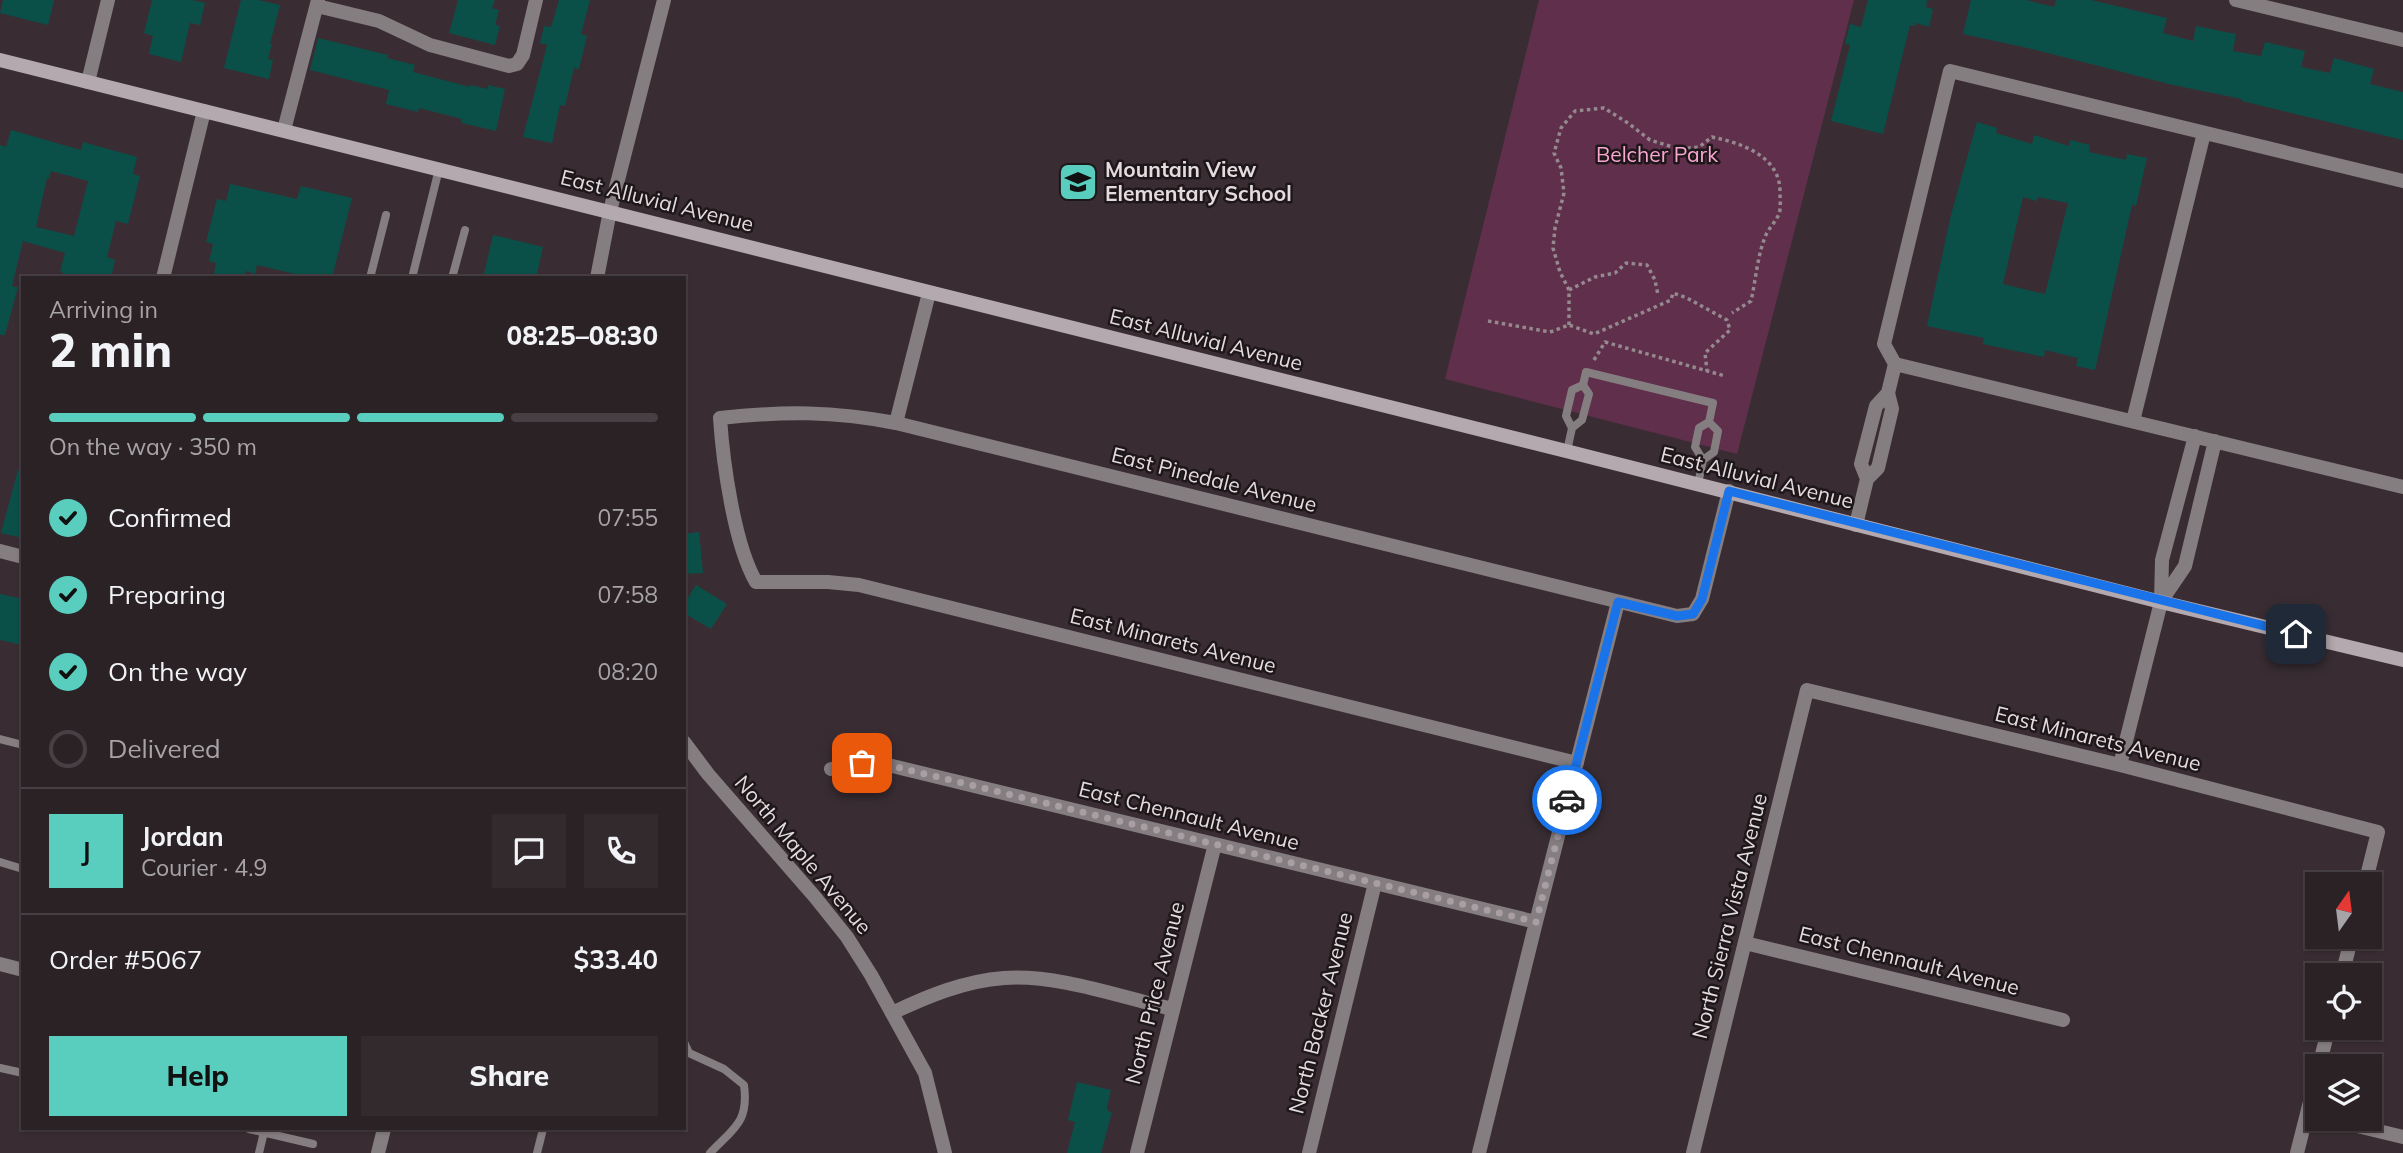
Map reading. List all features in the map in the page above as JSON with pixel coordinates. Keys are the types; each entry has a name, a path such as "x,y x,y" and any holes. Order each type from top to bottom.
{"main road":[{"name":"East Alluvial Avenue","path":"0,60 1729,491 2161,602 2403,660"}],"street":[{"path":"88,82 108,0"},
{"path":"284,130 317,3 379,20 430,45 509,66 517,64 523,55 536,0"},
{"path":"597,276 610,211 664,0"},
{"path":"2236,0 2403,40"},
{"path":"1856,525 1867,479 1861,464 1876,405 1888,393 1895,364 1884,344 1950,71 2403,181"},
{"path":"163,276 204,111"},
{"path":"2133,421 2204,133"},
{"path":"896,423 929,293"},
{"path":"1895,364 2403,486"},
{"name":"East Pinedale Avenue","path":"756,582 744,554 722,456 720,418 808,412 854,415 896,423 1677,616 1693,614 1702,599 1729,491"},
{"path":"2120,765 2161,602 2162,560 2195,436"},
{"path":"2161,602 2185,566 2215,441"},
{"path":"0,551 21,556"},
{"name":"East Minarets Avenue","path":"756,582 859,585 1577,763"},
{"path":"1479,1153 1618,602"},
{"name":"East Minarets Avenue","path":"1807,690 2120,765 2378,832 2368,872"},
{"name":"North Sierra Vista Avenue","path":"1693,1153 1807,690"},
{"name":"North Maple Avenue","path":"686,745 847,937 925,1073 945,1153"},
{"name":"East Chennault Avenue","path":"831,769 862,763 884,764 1536,922"},
{"name":"North Price Avenue","path":"1137,1153 1215,844"},
{"name":"North Backer Avenue","path":"1309,1153 1375,883"},
{"name":"East Chennault Avenue","path":"1745,943 2063,1020"},
{"path":"0,964 21,969"},
{"path":"892,1013 964,984 1005,978 1046,980 1172,1009"},
{"path":"378,1153 384,1130"},
{"path":"2297,1153 2306,1131"},
{"path":"2375,1131 2403,1138"}],"lane":[{"path":"412,276 439,169"},
{"path":"371,276 386,215"},
{"path":"453,276 465,230"},
{"path":"1572,428 1582,420 1589,394 1583,385 1586,372 1713,403 1709,422 1699,428 1695,447 1703,460"},
{"path":"1567,451 1572,428 1566,416 1573,390 1583,385"},
{"path":"1698,484 1703,460 1714,452 1718,431 1709,422"},
{"path":"0,740 21,745"},
{"path":"0,862 21,868"},
{"path":"687,1053 724,1069 744,1085 746,1103 743,1118 710,1153"},
{"path":"0,1068 21,1073"},
{"path":"254,1130 313,1144"},
{"path":"537,1153 544,1130"},
{"path":"258,1153 264,1132"}],"path":[{"path":"1569,325 1569,290 1553,248 1564,193 1561,168 1554,153 1561,128 1575,111 1604,108 1650,141 1679,149 1699,147 1712,137 1740,143 1765,158 1780,182 1780,213 1766,234 1758,259 1751,301 1732,313"},
{"path":"1569,290 1595,278 1615,273 1626,263 1647,265 1655,280 1658,295"},
{"path":"1488,321 1550,332 1569,325 1594,334 1671,300 1673,293 1727,320 1730,330 1704,353 1707,371"},
{"path":"1593,363 1605,342 1725,376"}],"green space":[{"name":"Belcher Park","path":"1539,0 1854,0 1737,454 1445,379"}],"building":[{"path":"3,0 54,0 48,25 0,13"},
{"path":"152,0 192,0 205,3 200,25 190,23 181,62 149,54 153,36 144,33"},
{"path":"241,0 258,0 280,5 270,44 268,59 273,60 269,79 224,68"},
{"path":"458,0 495,0 492,8 499,10 495,25 500,26 495,45 449,33"},
{"path":"559,0 590,0 581,34 587,36 579,69 574,68 565,106 560,105 552,143 523,137 547,45 540,43 544,26 551,27"},
{"path":"1868,0 1927,0 1926,7 1933,9 1929,27 1916,23 1915,26 1910,25 1883,134 1831,121 1850,45 1845,44 1850,24 1861,27"},
{"path":"1971,0 2026,0 2054,7 2056,0 2091,0 2167,18 2163,33 2193,41 2196,26 2236,34 2233,51 2261,56 2265,42 2305,51 2301,67 2330,73 2334,58 2374,69 2370,84 2403,92 2403,140 2242,99 1963,34"},
{"path":"318,38 388,55 387,58 415,65 413,72 470,87 488,89 488,85 505,89 496,131 419,108 418,112 386,104 389,90 310,70"},
{"path":"1977,122 1997,128 1996,133 2032,144 2034,135 2069,146 2070,140 2090,145 2089,152 2126,160 2127,154 2147,158 2136,206 2132,205 2095,370 2076,366 2078,358 2045,350 2044,357 1983,344 1984,338 1927,326 1951,215","holes":["2023,197 2037,201 2038,197 2068,203 2045,294 2003,284"]},
{"path":"11,130 81,150 83,142 137,157 133,174 140,176 128,224 116,221 107,257 115,260 111,276 62,276 63,272 60,271 65,253 23,241 12,286 18,287 5,335 0,335 0,145 6,147","holes":["51,171 88,181 74,236 36,227"]},
{"path":"230,184 297,199 301,186 352,198 332,276 304,276 257,265 255,274 246,271 245,276 213,276 216,263 209,261 213,244 206,242 217,199 226,201"},
{"path":"493,235 543,247 536,276 483,276"},
{"path":"18,470 21,471 21,538 1,533"},
{"path":"699,532 703,573 686,574 686,534"},
{"path":"696,585 727,604 711,629 686,614 686,601"},
{"path":"0,594 21,599 21,645 0,640"},
{"path":"1077,1082 1111,1090 1107,1107 1108,1111 1112,1112 1101,1153 1067,1153 1075,1122 1068,1120"}],"way so far":[{"path":"862,763 884,764 1536,922 1567,800"}],"place":[{"name":"Mountain View Elementary School","path":"1078,182"}],"route":[{"path":"1567,800 1618,602 1677,616 1693,614 1702,599 1729,491 1958,551 2296,634"}]}
